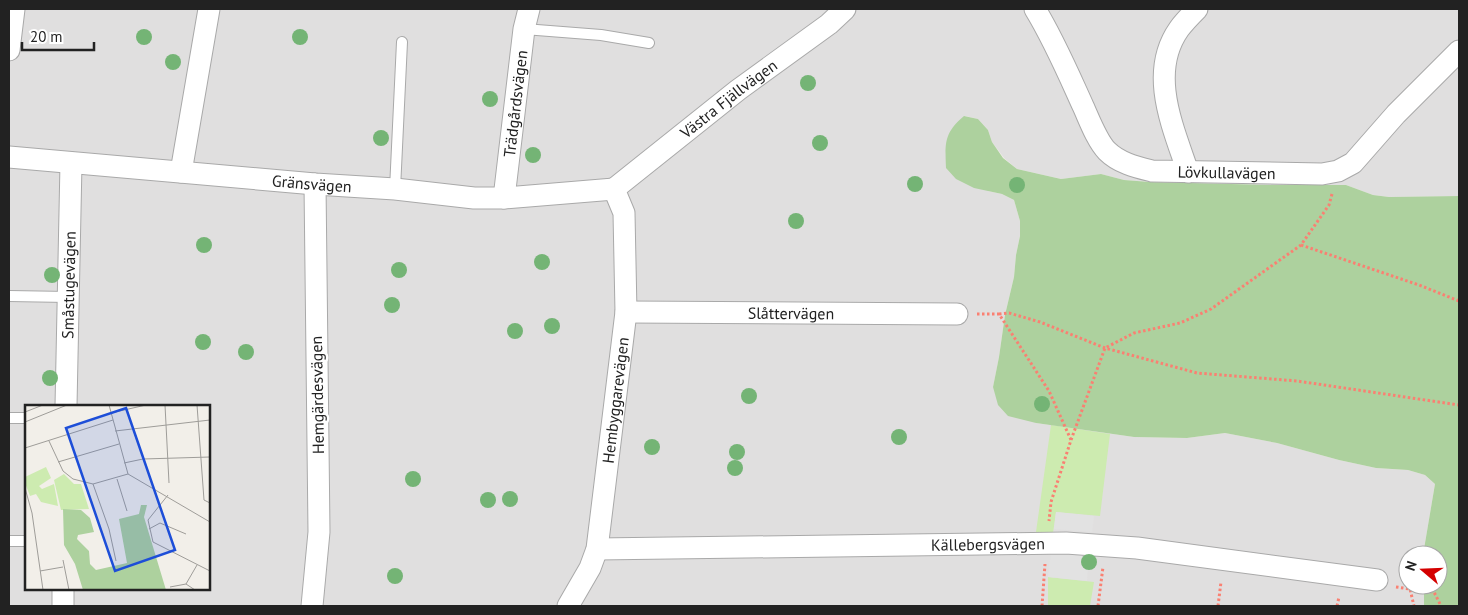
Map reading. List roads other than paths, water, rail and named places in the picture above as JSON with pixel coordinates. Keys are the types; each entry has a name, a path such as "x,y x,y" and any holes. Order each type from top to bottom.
{"street":[{"path":"9,50 14,9"},
{"path":"180,172 208,9"},
{"name":"Västra Fjällvägen","path":"614,189 738,90 829,24 845,9"},
{"name":"Lövkullavägen","path":"1036,9 1054,42 1095,132 1106,150 1120,160 1135,167 1152,171 1322,174 1338,171 1353,163 1396,114 1459,51"},
{"path":"1188,172 1166,106 1165,64 1168,49 1179,30 1197,9"},
{"name":"Trädgårdsvägen","path":"504,198 526,19"},
{"name":"Gränsvägen","path":"9,157 315,184 395,189 474,198 504,198 614,189"},
{"name":"Småstugevägen","path":"66,405 71,163"},
{"name":"Hemgärdesvägen","path":"312,606 319,532 315,184"},
{"name":"Hembyggarevägen","path":"568,606 590,568 597,548 626,312 624,213 614,189"},
{"name":"Slåttervägen","path":"626,312 957,314"},
{"name":"Källebergsvägen","path":"597,548 1046,542 1138,548 1378,580"},
{"path":"63,590 63,606"}],"lane":[{"path":"526,19 649,43"},
{"path":"395,189 402,42"},
{"path":"9,296 68,296"},
{"path":"9,418 25,418"},
{"path":"9,541 25,541"}]}
